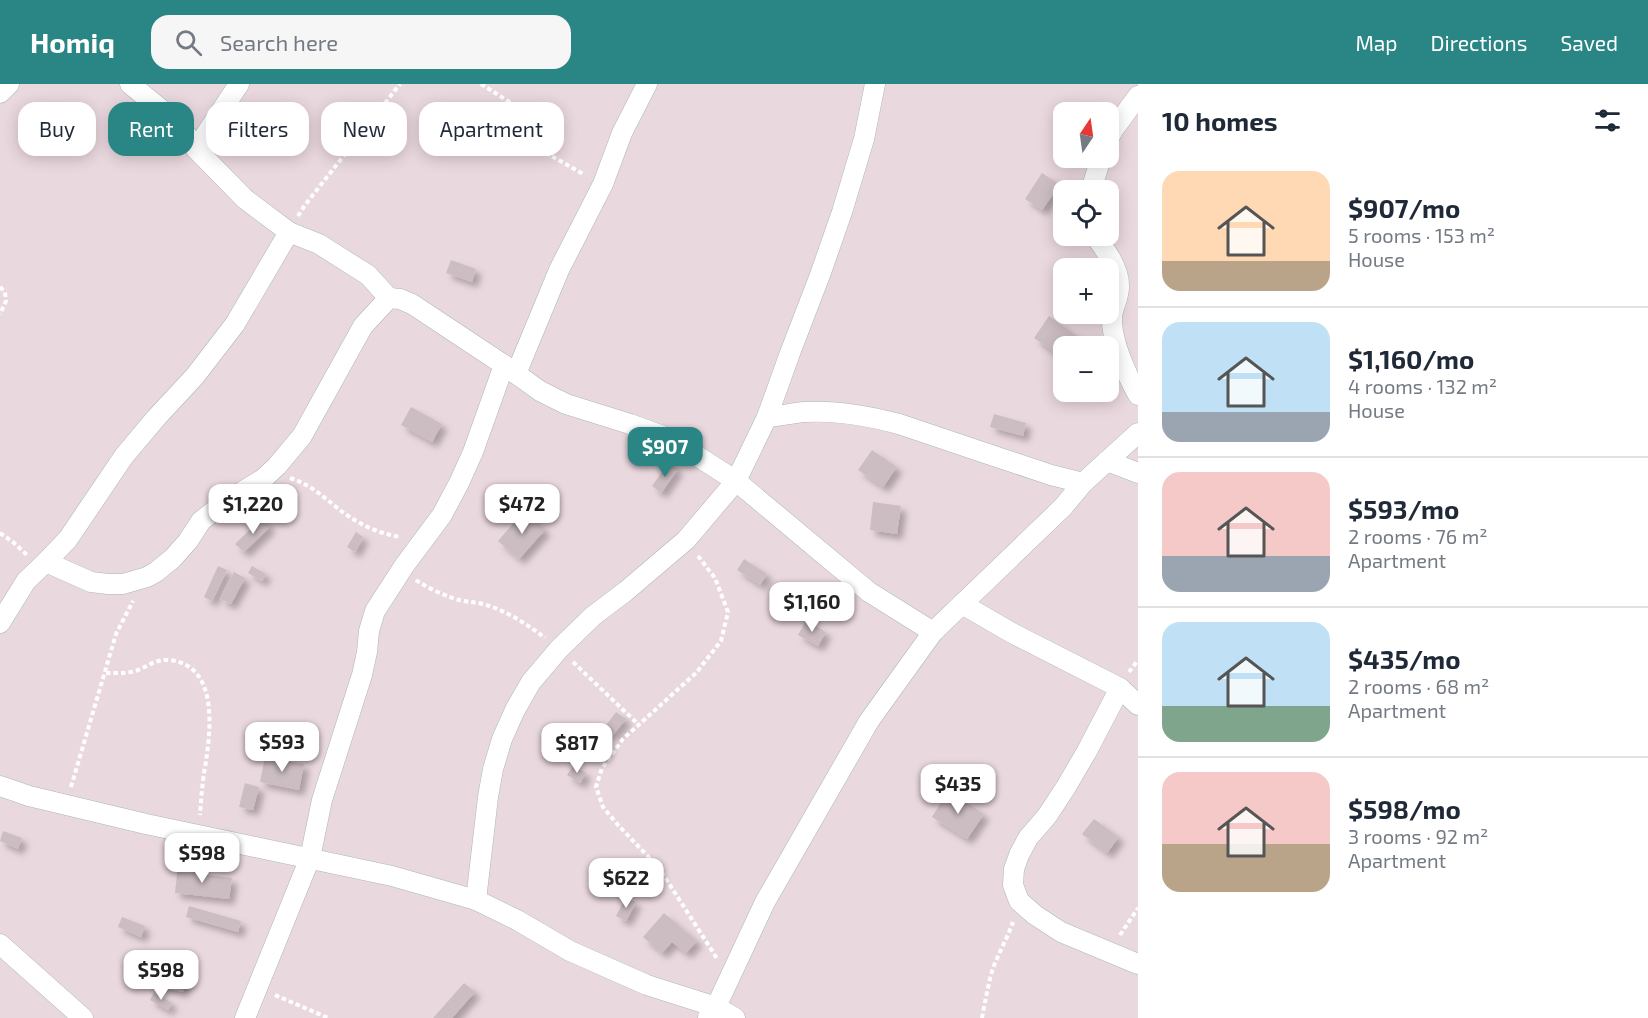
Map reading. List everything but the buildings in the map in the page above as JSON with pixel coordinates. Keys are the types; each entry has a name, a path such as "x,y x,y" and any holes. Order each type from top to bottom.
{"street":[{"path":"0,93 9,84"},
{"path":"130,84 179,124 196,149 245,199 289,232 319,243 368,275 389,298 400,299 412,304 540,391 566,404 671,439 736,481 870,592 933,632"},
{"path":"196,149 239,84"},
{"path":"245,1018 310,858 322,800 362,675 369,631 375,611 442,514 459,483 510,369 603,184 622,133 647,84"},
{"path":"476,900 493,769 502,739 531,682 559,649 593,616 686,540 736,481 767,417 842,212 864,139 875,84"},
{"path":"1119,122 1138,96"},
{"path":"0,623 26,581 68,539 124,456 195,376 235,324 289,232"},
{"path":"1103,246 1116,272 1119,285 1112,316 1114,333 1125,372 1138,395"},
{"path":"43,565 91,582 123,584 147,577 173,558 201,521 225,502 263,479 302,436 363,326 389,298"},
{"path":"767,417 805,412 838,412 875,418 1051,475 1083,483"},
{"path":"711,1012 730,978 765,902 869,721 933,632 1063,507 1083,483 1138,433"},
{"path":"1107,461 1138,473"},
{"path":"962,604 1012,633 1120,688 1138,705"},
{"path":"1120,688 1066,787 1047,816 1028,838 1014,869 1013,885 1019,901 1061,932 1138,964"},
{"path":"0,786 29,796 392,876 476,900 517,920 570,951 607,968 711,1012 735,1018"},
{"path":"0,944 83,1018"}],"path":[{"path":"289,232 305,205 400,84"},
{"path":"481,84 511,103 531,142 603,184"},
{"path":"0,287 5,292 6,301 0,313"},
{"path":"263,479 282,475 301,481 344,513 365,525 387,535 423,539"},
{"path":"0,533 43,565"},
{"path":"686,540 715,578 728,612 721,641 696,674 623,739 602,768 596,787 603,807 659,868 730,978"},
{"path":"404,566 422,585 456,599 484,605 504,613 535,631 559,649 638,724"},
{"path":"65,804 106,674 116,634 147,577"},
{"path":"106,674 129,673 167,660 181,662 190,667 203,682 207,696 210,736 198,834"},
{"path":"982,1018 992,973 1015,917 1019,901"},
{"path":"1108,952 1138,908"},
{"path":"258,988 328,1018"}]}
